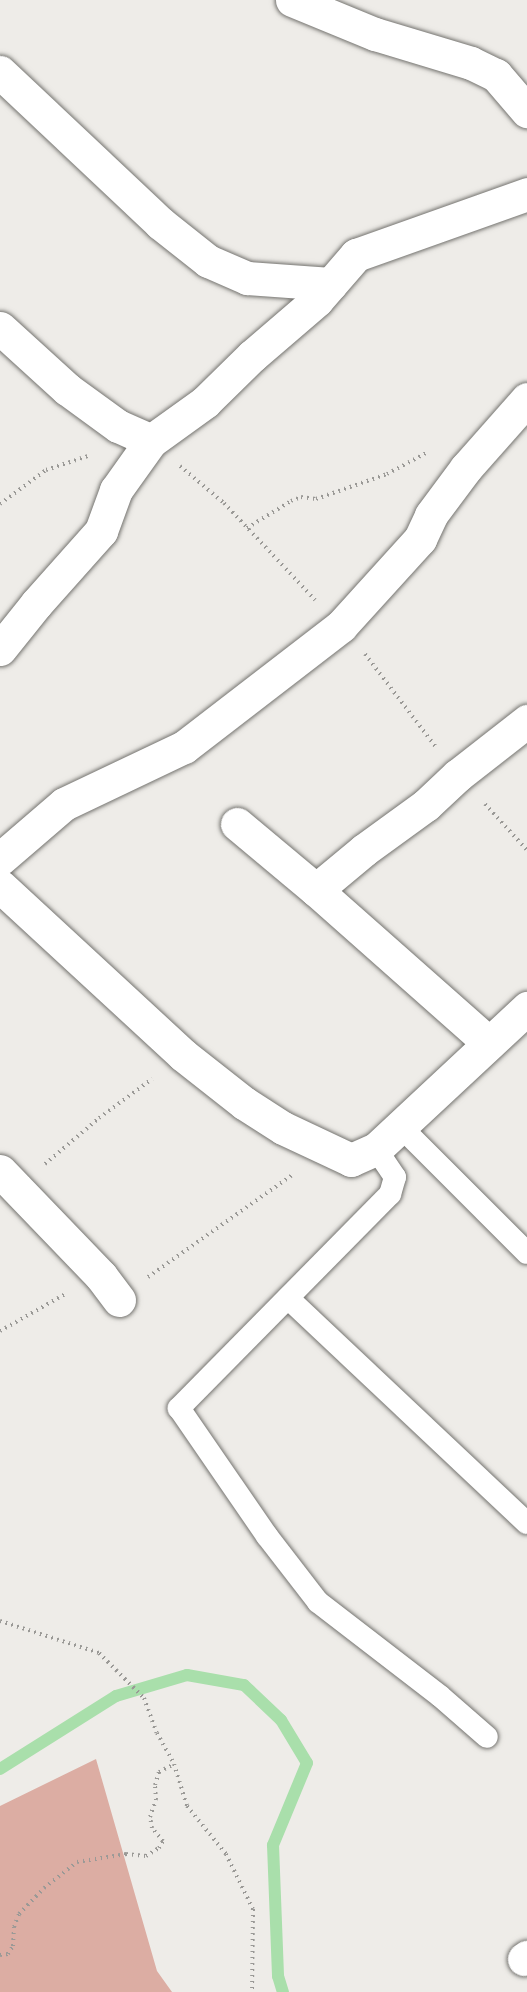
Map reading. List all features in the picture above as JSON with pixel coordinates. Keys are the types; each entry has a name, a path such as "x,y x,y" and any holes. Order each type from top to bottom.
{"street":[{"path":"292,0 375,34 471,63 496,75 527,111"},
{"path":"0,72 160,223 208,261 247,278 331,284"},
{"path":"0,649 36,603 100,531 116,490 151,441 205,402 252,356 317,300 356,255 527,194"},
{"path":"0,328 67,389 118,426 151,441"},
{"path":"0,859 64,804 184,747 340,626 420,539 431,515 466,468 527,399"},
{"path":"316,890 364,850 426,805 458,775 527,721"},
{"path":"237,825 316,890 489,1043"},
{"path":"0,886 183,1055 244,1103 283,1128 351,1160 376,1149 527,1008"},
{"path":"8,1179 110,1288"}],"lane":[{"path":"401,1127 527,1253"},
{"path":"376,1149 395,1178 390,1194 179,1408 267,1536 318,1602 432,1689 487,1737"},
{"path":"288,1298 527,1523"}],"path":[{"path":"0,504 46,470 113,448 151,441 224,503 340,626 458,775 527,850"},
{"path":"247,528 291,501 301,497 316,499 387,474 437,447"},
{"path":"8,1179 99,1118 183,1055"},
{"path":"0,1331 110,1288 325,1149"},
{"path":"0,1621 99,1653 144,1698 157,1733 174,1764 187,1806 226,1854 253,1909 252,1992"},
{"path":"0,1955 8,1954 13,1946 14,1926 19,1914 44,1888 77,1862 126,1854 146,1856 159,1848 163,1841 152,1828 150,1817 156,1800 155,1785 159,1772 174,1764"}],"shaded area":[{"path":"96,1759 157,1971 172,1992 0,1992 0,1806"}],"waterway":[{"path":"0,1769 116,1696 187,1675 244,1685 281,1720 307,1763 273,1845 278,1976 283,1992"}]}
